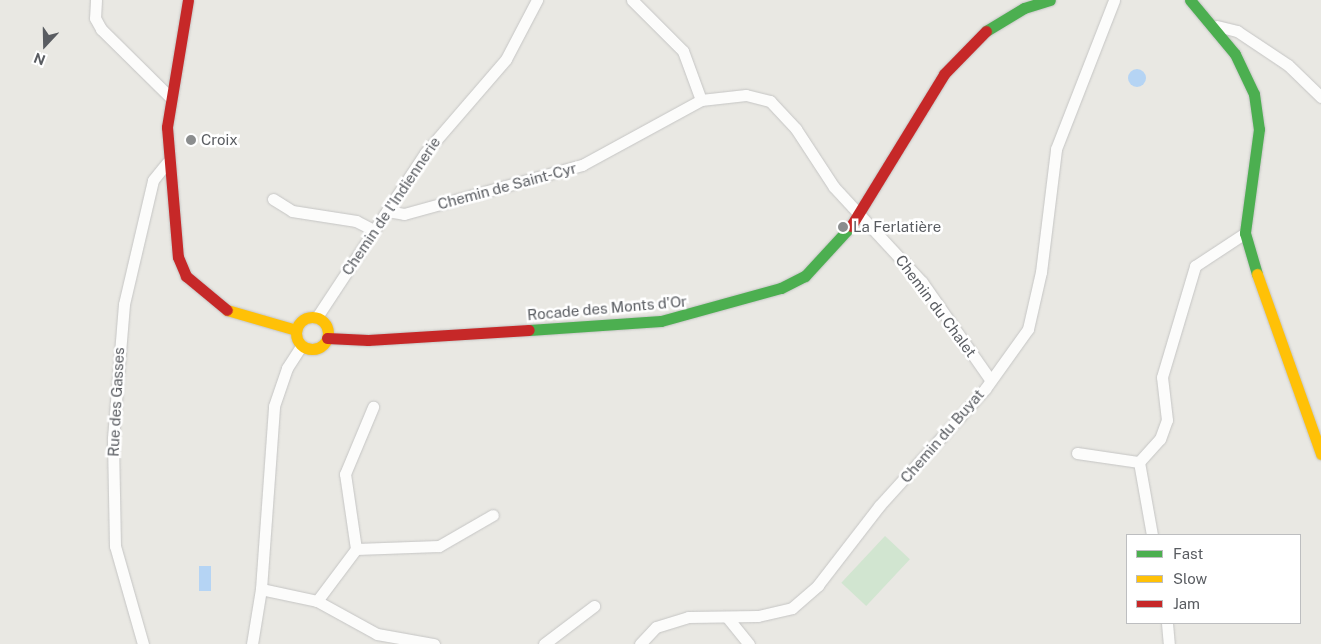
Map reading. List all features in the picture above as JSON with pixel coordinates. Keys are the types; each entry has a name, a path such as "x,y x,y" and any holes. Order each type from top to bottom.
{"street":[{"path":"96,0 95,18 101,29 171,98"},
{"path":"188,0 171,98 167,164 174,236 186,276 220,308 296,330"},
{"name":"Chemin de l'Indiennerie","path":"317,318 425,152 506,59 537,0"},
{"path":"632,0 683,51 701,100"},
{"name":"Rocade des Monts d'Or","path":"327,338 560,330 697,315 782,288 804,276 832,252 861,212 944,74 984,32 1024,8 1050,0"},
{"name":"Chemin du Buyat","path":"640,644 656,627 672,622 792,608 818,585 879,506 984,390 989,378 1028,329 1041,272 1056,149 1114,0"},
{"path":"1190,0 1217,26 1247,76 1258,112 1245,233 1265,304 1321,454"},
{"path":"1217,26 1237,31 1288,65 1321,97"},
{"name":"Chemin du Chalet","path":"701,100 746,95 770,101 792,123 834,187 861,212 922,282 989,378"},
{"name":"Chemin de Saint-Cyr","path":"386,211 404,214 582,165 627,137 701,100"},
{"name":"Rue des Gasses","path":"143,644 115,546 113,438 124,304 153,180 167,164"},
{"path":"272,199 292,211 356,221 374,230"},
{"path":"1139,462 1160,439 1167,420 1162,376 1195,266 1245,233"},
{"path":"296,330 306,318 317,318 325,323 327,338 316,348 302,346"},
{"path":"296,330 302,346"},
{"path":"252,644 261,589 274,406 287,368 302,346"},
{"path":"317,602 356,549 345,474 373,407"},
{"path":"1077,454 1139,462"},
{"path":"1139,462 1152,534"},
{"path":"356,549 439,546 493,515"},
{"path":"261,589 317,602 375,639 434,644"},
{"path":"544,644 594,606"},
{"path":"727,617 749,644"},
{"path":"1167,624 1169,644"}],"green space":[{"path":"885,536 910,559 866,606 841,583"}],"water":[{"path":"1137,69 1143,72 1146,78 1143,84 1137,87 1131,84 1128,78 1131,72"},
{"path":"199,566 211,566 211,591 199,591"}],"traffic: fast":[{"path":"986,31 1024,8 1050,0"},
{"path":"1190,0 1235,54 1254,94 1259,129 1245,233 1257,274"},
{"path":"529,330 661,321 781,288 805,276 851,226"}],"traffic: slow":[{"path":"1257,274 1321,454"},
{"path":"227,310 296,330"},
{"path":"312,317 318,318 323,322 327,327 328,333 327,339 323,344 318,348 312,349 306,348 301,344 297,339 296,333 297,327 301,322 306,318 312,317"}],"traffic: jam":[{"path":"188,0 167,127 178,257 186,276 227,310"},
{"path":"851,226 944,74 986,31"},
{"path":"327,338 368,340 529,330"}],"place":[{"name":"Croix","path":"191,140"},
{"name":"La Ferlatière","path":"843,227"}]}
